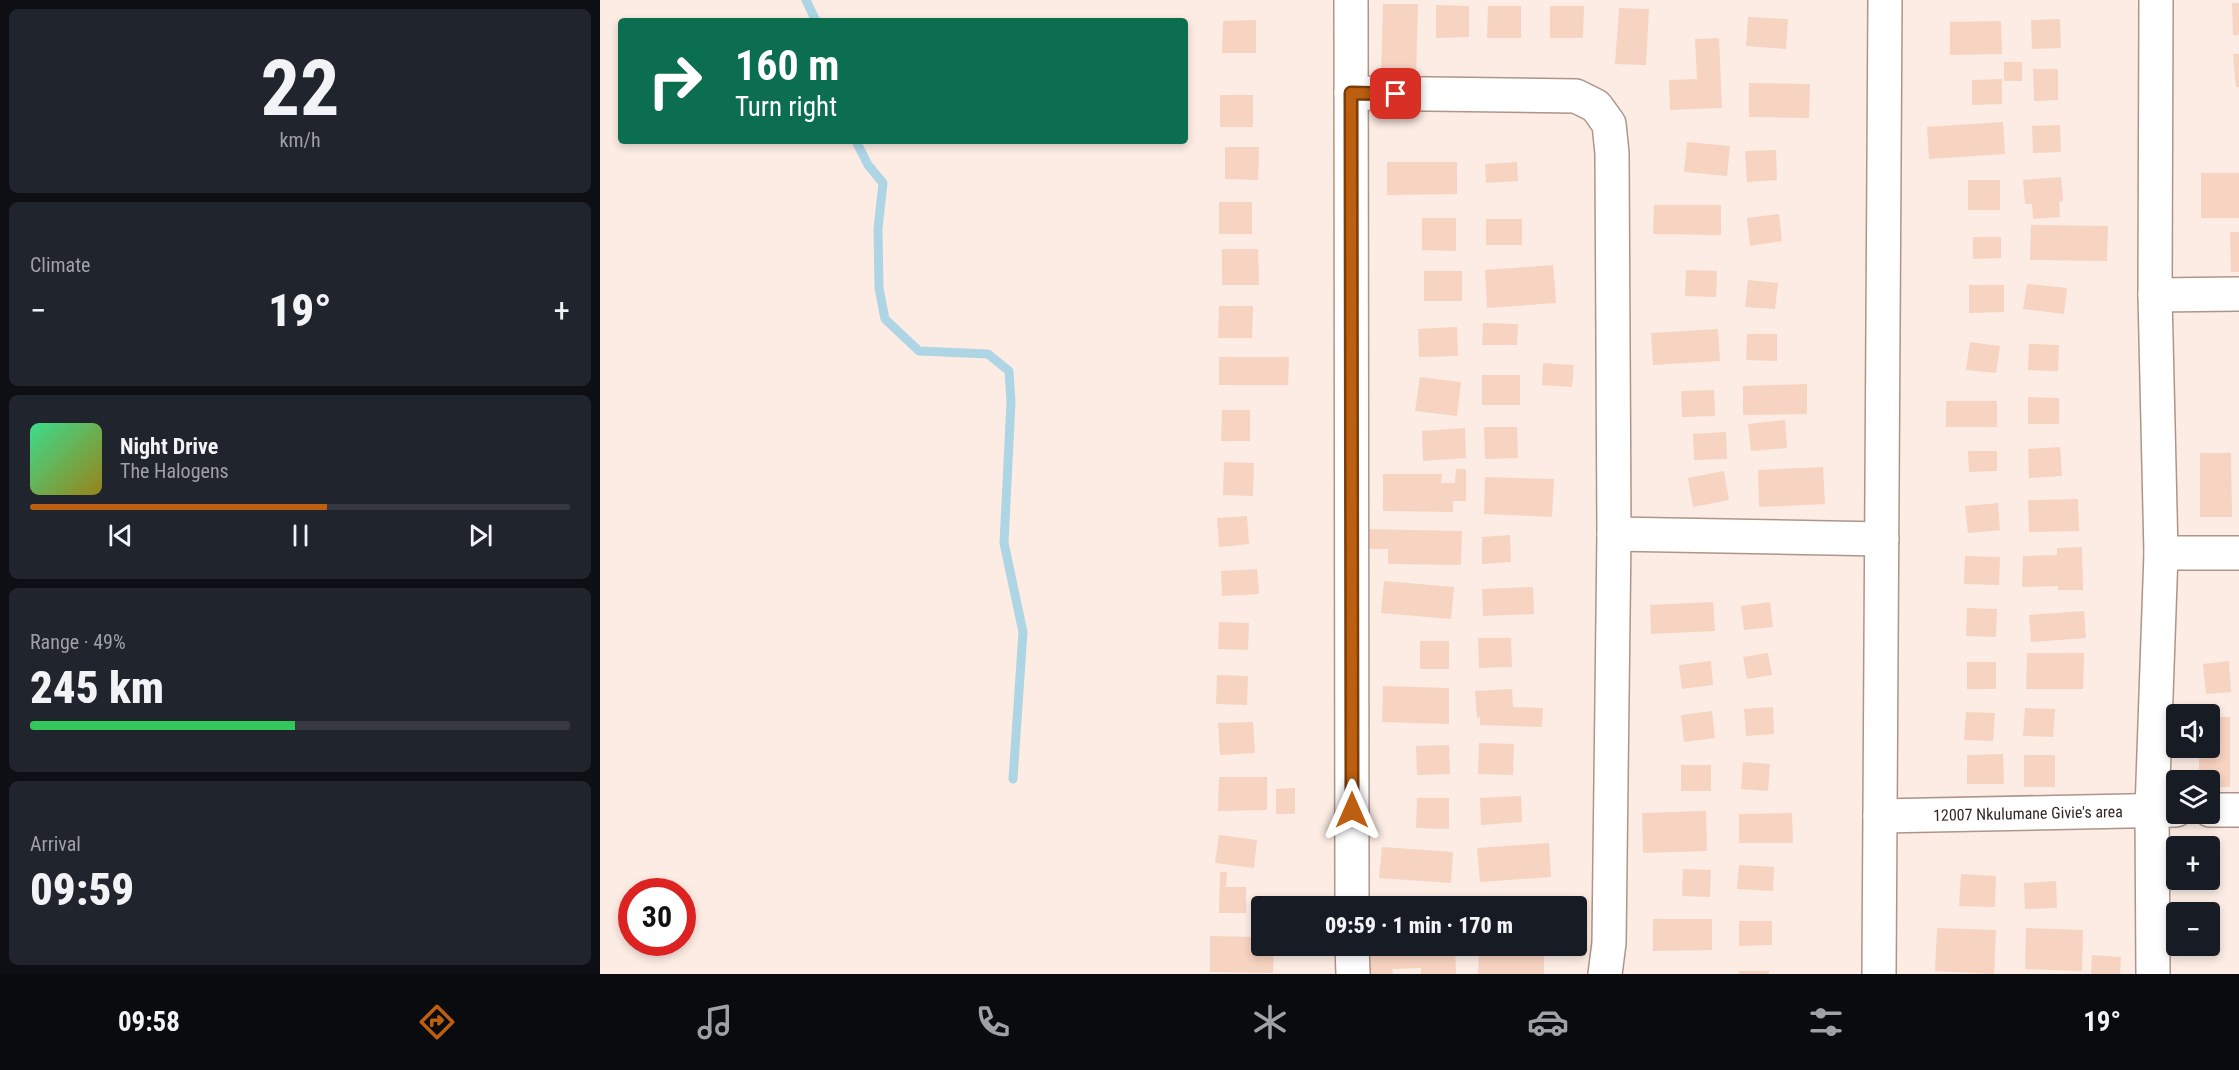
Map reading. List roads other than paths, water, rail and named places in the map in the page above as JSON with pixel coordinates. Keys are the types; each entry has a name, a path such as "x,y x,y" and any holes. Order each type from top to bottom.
{"street":[{"path":"1351,0 1352,896"},
{"path":"1879,974 1885,0"},
{"path":"2153,974 2164,810 2156,295 2156,0"},
{"path":"1351,93 1576,96 1596,106 1610,124 1614,534 1609,943 1605,974"},
{"path":"2156,295 2239,294"},
{"path":"1614,534 1882,539"},
{"path":"2161,553 2239,553"},
{"name":"12007 Nkulumane Givie's area","path":"1881,816 2164,810"},
{"path":"2220,810 2239,810"},
{"path":"1353,956 1353,974"}],"waterway":[{"path":"806,0 815,18"},
{"path":"858,144 868,165 883,183 878,229 879,288 885,319 919,351 988,354 1009,371 1011,402 1004,543 1023,632 1013,779"}]}
